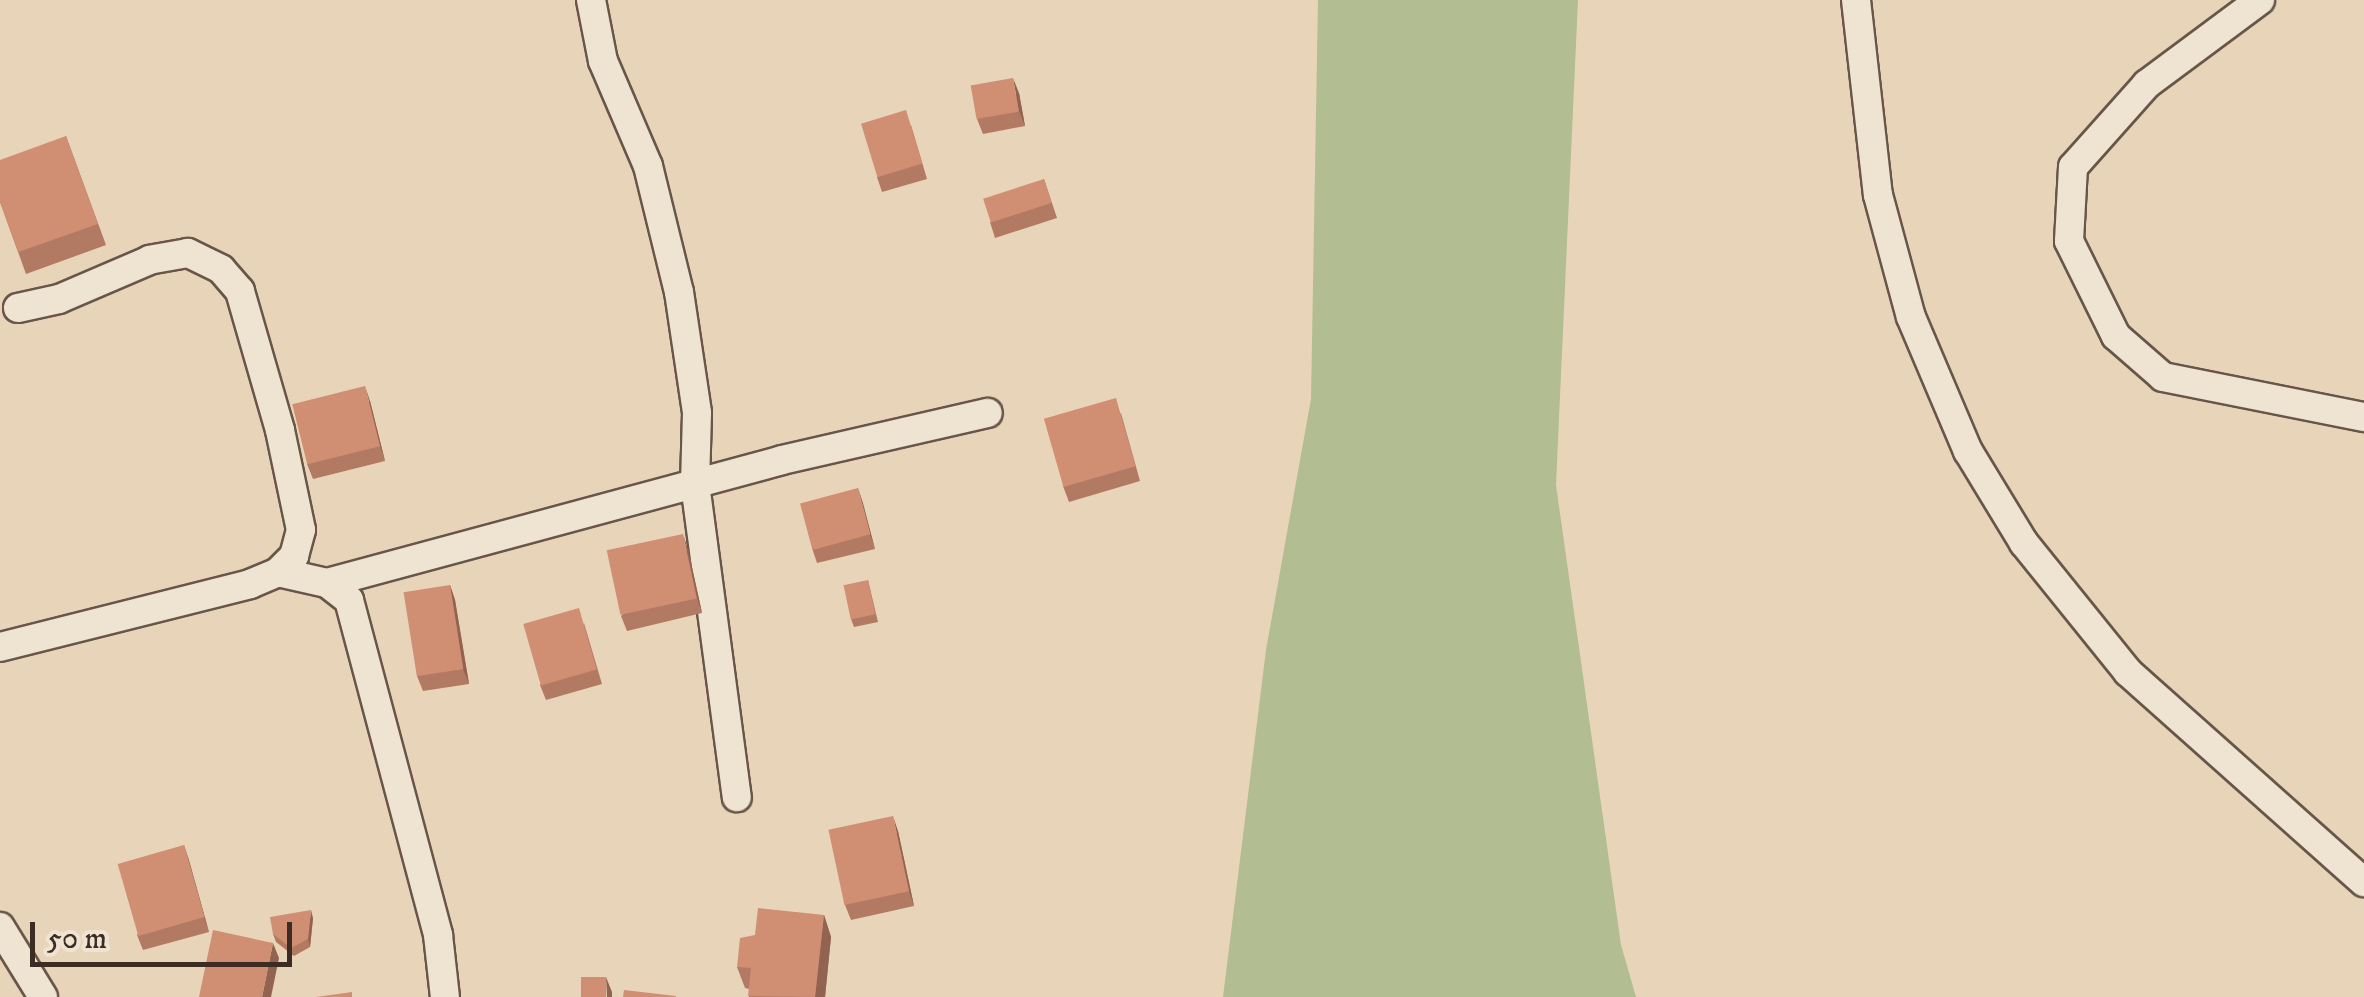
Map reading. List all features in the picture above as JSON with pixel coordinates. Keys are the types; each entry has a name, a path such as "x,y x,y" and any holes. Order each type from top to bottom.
{"street":[{"path":"591,0 603,62 648,166 679,292 697,413 695,484 737,798"},
{"path":"1856,0 1878,195 1911,317 1968,451 2024,543 2128,672 2364,882"},
{"path":"2260,0 2147,84 2074,167 2069,240 2116,336 2164,377 2364,417"},
{"path":"0,647 250,584 278,572 294,556 300,530 280,430 240,290 221,269 188,253 150,260 59,299 18,308"},
{"path":"328,583 695,484 988,413"},
{"path":"278,572 328,583 349,600 438,935 445,997"},
{"path":"0,927 42,997"}],"green space":[{"path":"1318,0 1578,0 1556,485 1621,945 1636,997 1223,997 1266,650 1311,399"}],"building":[{"path":"1013,78 1019,111 977,119 971,85"},
{"path":"906,110 922,164 877,177 861,124"},
{"path":"66,136 98,224 18,252 0,202 0,160"},
{"path":"1044,179 1052,203 991,223 983,199"},
{"path":"365,386 380,446 307,464 292,404"},
{"path":"1116,398 1136,466 1063,487 1044,419"},
{"path":"858,488 870,534 812,550 800,504"},
{"path":"683,534 697,599 620,615 607,550"},
{"path":"868,580 875,614 851,619 844,585"},
{"path":"450,585 463,669 417,676 404,592"},
{"path":"579,608 597,670 541,686 523,624"},
{"path":"893,816 909,891 844,905 828,830"},
{"path":"184,845 205,917 138,936 118,864"},
{"path":"758,908 824,915 815,997 748,996 751,968 737,967 740,938 755,935"},
{"path":"311,910 308,939 291,948 273,934 270,917"},
{"path":"213,930 273,943 262,997 199,997"},
{"path":"581,977 606,977 606,997 581,997"},
{"path":"624,990 676,996 676,997 623,997"},
{"path":"352,992 352,997 316,997"}]}
